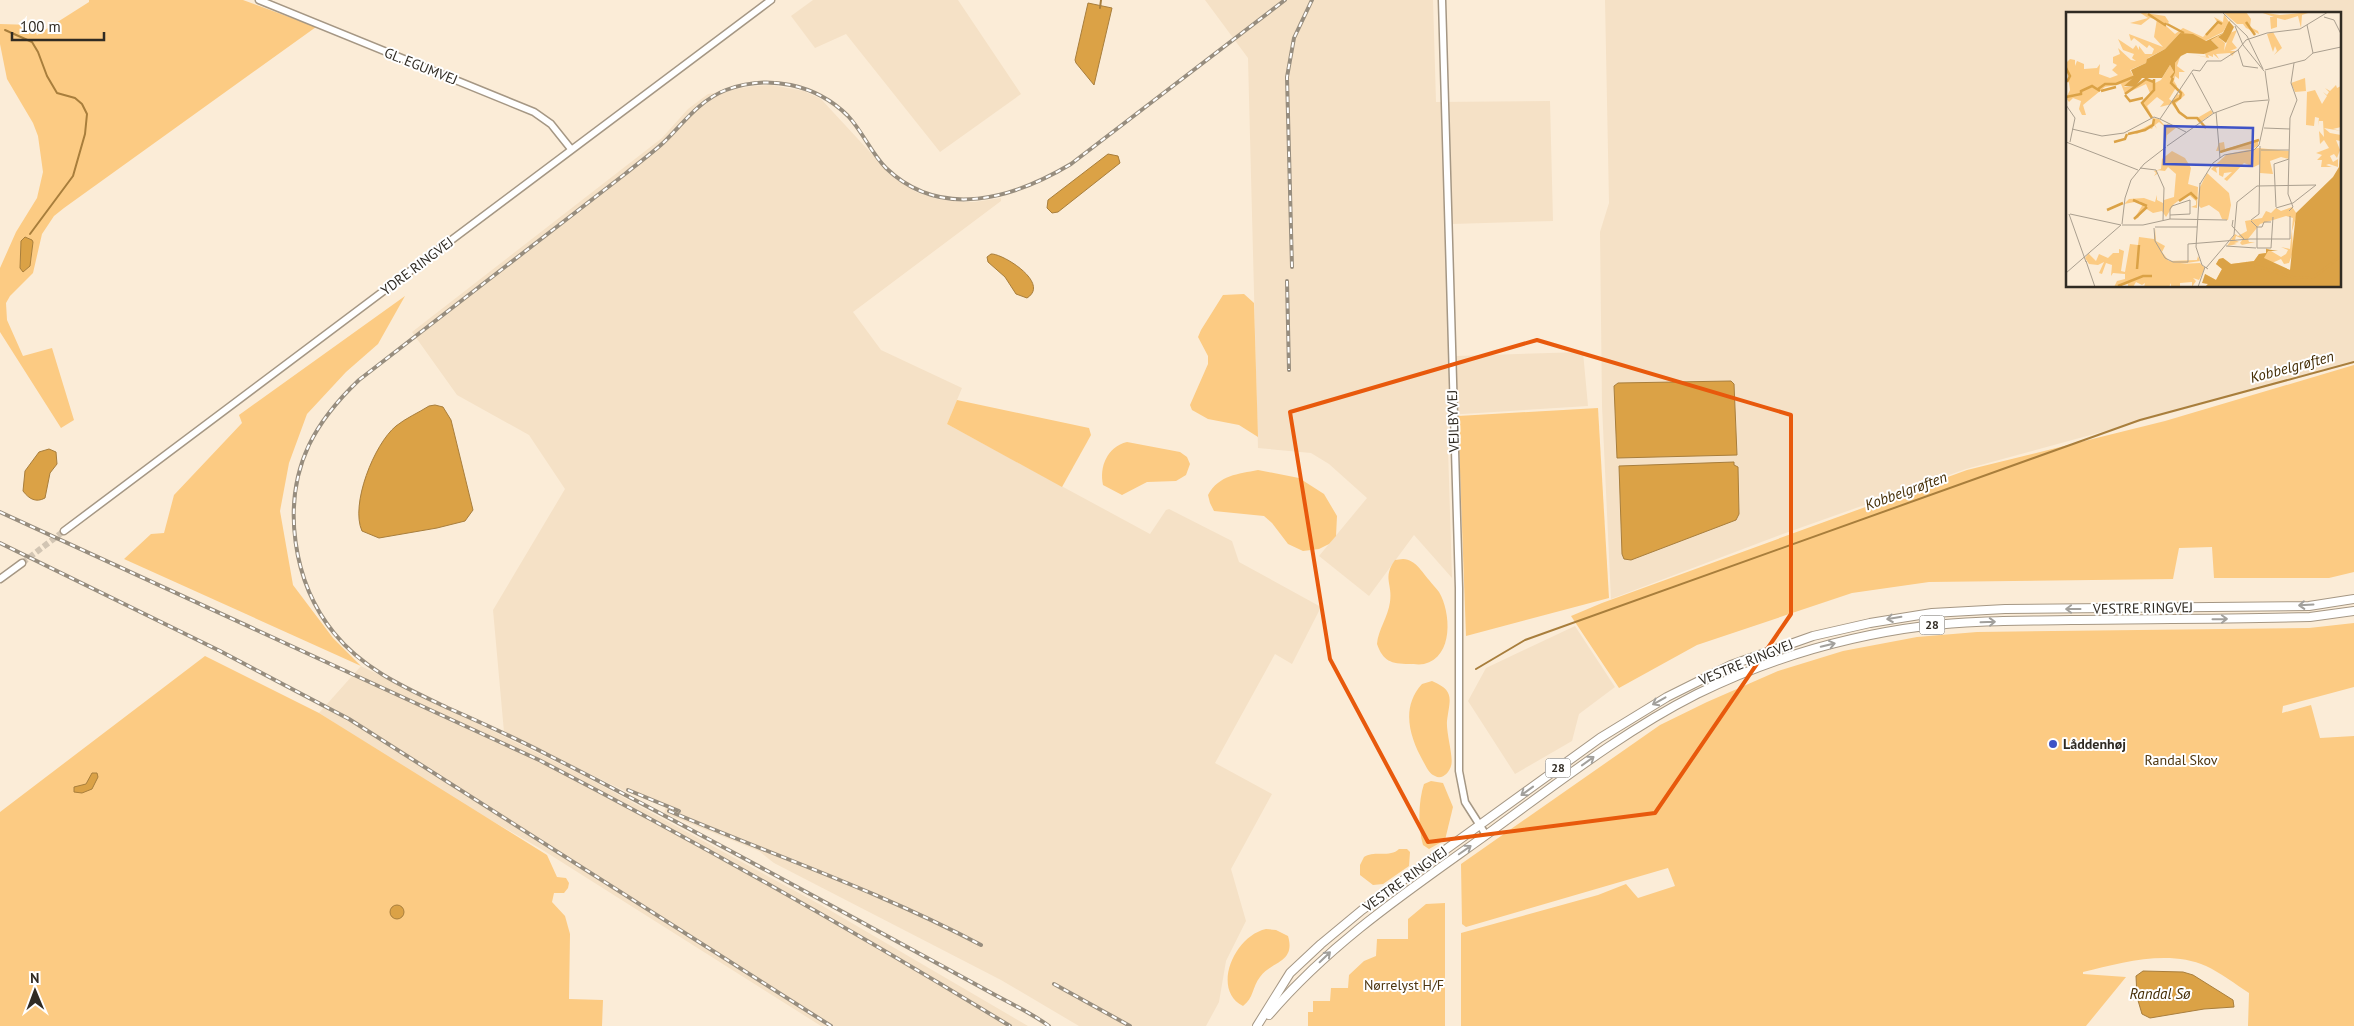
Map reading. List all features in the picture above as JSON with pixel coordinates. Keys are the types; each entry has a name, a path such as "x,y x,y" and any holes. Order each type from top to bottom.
{"main road":[{"name":"VESTRE RINGVEJ","path":"1258,1026 1290,973 1362,910 1638,713 1698,680 1731,665 1814,636 1896,618 1974,610 2301,606 2354,599"},
{"name":"VESTRE RINGVEJ","path":"1258,1026 1296,985 1355,930 1606,748 1652,718 1736,676 1816,648 1888,632 1969,622 2310,617 2354,611"}],"street":[{"name":"GL. EGUMVEJ","path":"259,0 534,112 551,124 571,149"},
{"name":"YDRE RINGVEJ","path":"64,531 301,355 571,149 771,0"},
{"name":"VEJLBYVEJ","path":"1442,0 1459,588 1459,771 1465,802 1486,835"},
{"path":"0,579 22,563"}],"highlighted area":[{"path":"1537,340 1791,415 1791,614 1655,813 1428,842 1330,659 1290,412"}],"shaded area":[{"path":"813,0 958,0 1021,94 940,152 846,34 815,48 791,16"},
{"path":"1205,0 1433,0 1436,102 1550,101 1553,221 1452,224 1456,356 1583,352 1588,406 1447,415 1452,578 1414,535 1369,596 1319,556 1367,498 1329,464 1311,453 1258,448 1248,58"},
{"path":"1605,0 2354,0 2354,363 1966,469 1780,535 1611,599 1602,406 1600,232 1609,203"},
{"path":"771,85 804,91 821,99 894,178 916,192 937,199 953,201 974,202 1001,198 1001,201 853,312 881,350 962,388 947,424 1150,534 1166,510 1169,509 1232,541 1239,562 1321,607 1292,664 1275,654 1215,763 1272,794 1231,869 1246,921 1226,961 1219,1002 1206,1026 1079,1026 1001,980 774,863 759,851 664,813 666,807 627,792 504,732 493,610 565,489 529,435 457,395 412,332 662,138 688,109 708,94"},
{"path":"1575,626 1615,687 1579,714 1572,741 1515,774 1468,701 1486,668"},
{"path":"361,666 584,776 821,905 1028,1026 821,1026 541,849 454,799 319,713"}],"green space":[{"path":"89,0 243,0 316,27 64,208 54,216 42,234 33,273 10,296 6,303 7,320 23,356 52,348 74,420 61,428 0,332 0,268 16,232 37,198 43,172 38,136 33,123 7,79 0,44 0,24 32,25 37,35 89,2","holes":["21,241 33,242 31,260 20,268"]},
{"path":"1244,294 1254,303 1258,437 1239,425 1208,419 1192,410 1190,405 1208,364 1208,356 1198,337 1201,330 1223,295"},
{"path":"405,296 378,344 346,372 307,414 289,463 280,511 293,585 333,638 361,666 124,559 151,534 164,533 174,495 242,423 239,415"},
{"path":"2354,365 2354,572 2329,578 2214,578 2212,547 2179,548 2173,579 1929,582 1852,593 1697,645 1619,688 1571,616 1967,470 2165,421"},
{"path":"957,400 1089,428 1091,435 1062,487 947,424"},
{"path":"1598,408 1609,598 1466,636 1458,416"},
{"path":"1127,442 1180,452 1187,457 1190,464 1186,475 1176,481 1147,482 1122,495 1103,485 1102,471 1106,459 1114,448"},
{"path":"1258,470 1299,478 1324,494 1337,516 1336,536 1329,544 1319,549 1303,551 1288,544 1272,523 1264,516 1214,511 1208,495 1212,488 1230,476"},
{"path":"1395,560 1411,561 1421,570 1439,592 1446,611 1447,633 1441,653 1434,660 1424,664 1403,664 1388,660 1379,650 1377,644 1391,596 1389,572"},
{"name":"Randal Skov","path":"2354,623 2354,687 2283,706 2282,713 2311,705 2320,738 2354,736 2354,1026 2248,1026 2249,993 2206,966 2176,958 2160,958 2144,959 2083,972 2083,974 2126,977 2086,1026 1461,1026 1461,933 1598,895 1626,884 1638,898 1675,886 1668,868 1466,927 1462,924 1461,864 1660,725 1707,702 1778,671 1843,651 1917,637 1977,632 2309,628"},
{"path":"205,656 319,713 547,855 557,877 566,878 569,883 564,893 554,893 552,902 565,916 570,934 569,999 603,1000 602,1026 0,1026 0,812"},
{"path":"1432,681 1448,692 1450,701 1447,726 1452,762 1449,771 1440,777 1429,772 1414,742 1409,722 1411,702 1415,693 1422,684"},
{"path":"1431,781 1443,783 1453,807 1445,840 1429,849 1423,845 1419,815 1424,784"},
{"path":"1399,849 1407,849 1410,852 1409,866 1383,884 1373,885 1360,875 1360,865 1364,857 1372,854 1391,853"},
{"name":"Nørrelyst H/F","path":"1445,903 1445,1026 1308,1026 1308,1012 1313,1012 1313,1001 1330,1001 1331,988 1348,988 1349,975 1364,961 1376,956 1377,939 1408,939 1408,919 1426,904"},
{"path":"1266,929 1276,930 1288,936 1289,952 1286,957 1260,977 1247,1003 1243,1006 1233,998 1229,988 1230,964 1244,942"}],"water":[{"path":"1088,3 1112,8 1094,85 1075,60"},
{"path":"1108,154 1118,156 1120,163 1058,212 1052,213 1047,208 1048,200"},
{"path":"25,237 33,242 30,266 23,272 20,268 21,241"},
{"path":"991,254 1005,258 1029,277 1033,285 1033,292 1027,298 1016,294 1005,277 988,262 987,257"},
{"path":"1731,381 1734,384 1737,455 1617,458 1614,386 1618,383"},
{"path":"429,406 443,407 451,420 473,510 465,521 437,528 379,538 362,531 359,520 359,506 362,491 372,460 380,446 396,426 404,420"},
{"path":"49,449 56,452 57,464 50,473 45,498 33,499 23,491 25,471 39,452"},
{"path":"1734,462 1734,465 1738,467 1739,514 1736,520 1631,560 1624,559 1622,554 1619,466"},
{"path":"92,773 97,773 98,777 92,789 82,793 74,792 74,787 86,784"},
{"path":"394,905 400,905 404,912 400,919 394,919 390,915 390,909"},
{"name":"Randal Sø","path":"2143,971 2183,972 2193,975 2233,1000 2234,1007 2204,1009 2150,1018 2142,1014 2137,997 2136,976"}],"waterway":[{"path":"1100,8 1101,0"},
{"path":"5,30 32,42 57,93 75,98 82,104 87,114 85,134 73,176 30,234"},
{"name":"Kobbelgrøften","path":"1476,669 1525,640 2140,420 2354,362"}],"tunnel":[{"path":"22,563 64,531"}],"railway":[{"path":"1049,1026 668,817 536,749 417,693 372,668 334,633 320,613 309,591 301,567 294,517 295,492 300,468 309,445 325,418 359,380 649,155 707,100 726,90 758,83 775,83 806,89 821,96 848,116 886,168 907,184 930,195 954,199 978,199 1026,186 1071,164 1285,0"},
{"path":"1292,267 1287,77 1294,38 1312,0"},
{"path":"1287,281 1289,370"},
{"path":"0,512 539,760 777,889 894,956 1010,1026"},
{"path":"0,543 220,651 349,719 831,1026"},
{"path":"628,790 679,811"},
{"path":"669,811 866,891 981,945"},
{"path":"1054,984 1130,1026"}],"place":[{"name":"Låddenhøj","path":"2053,744"}]}
